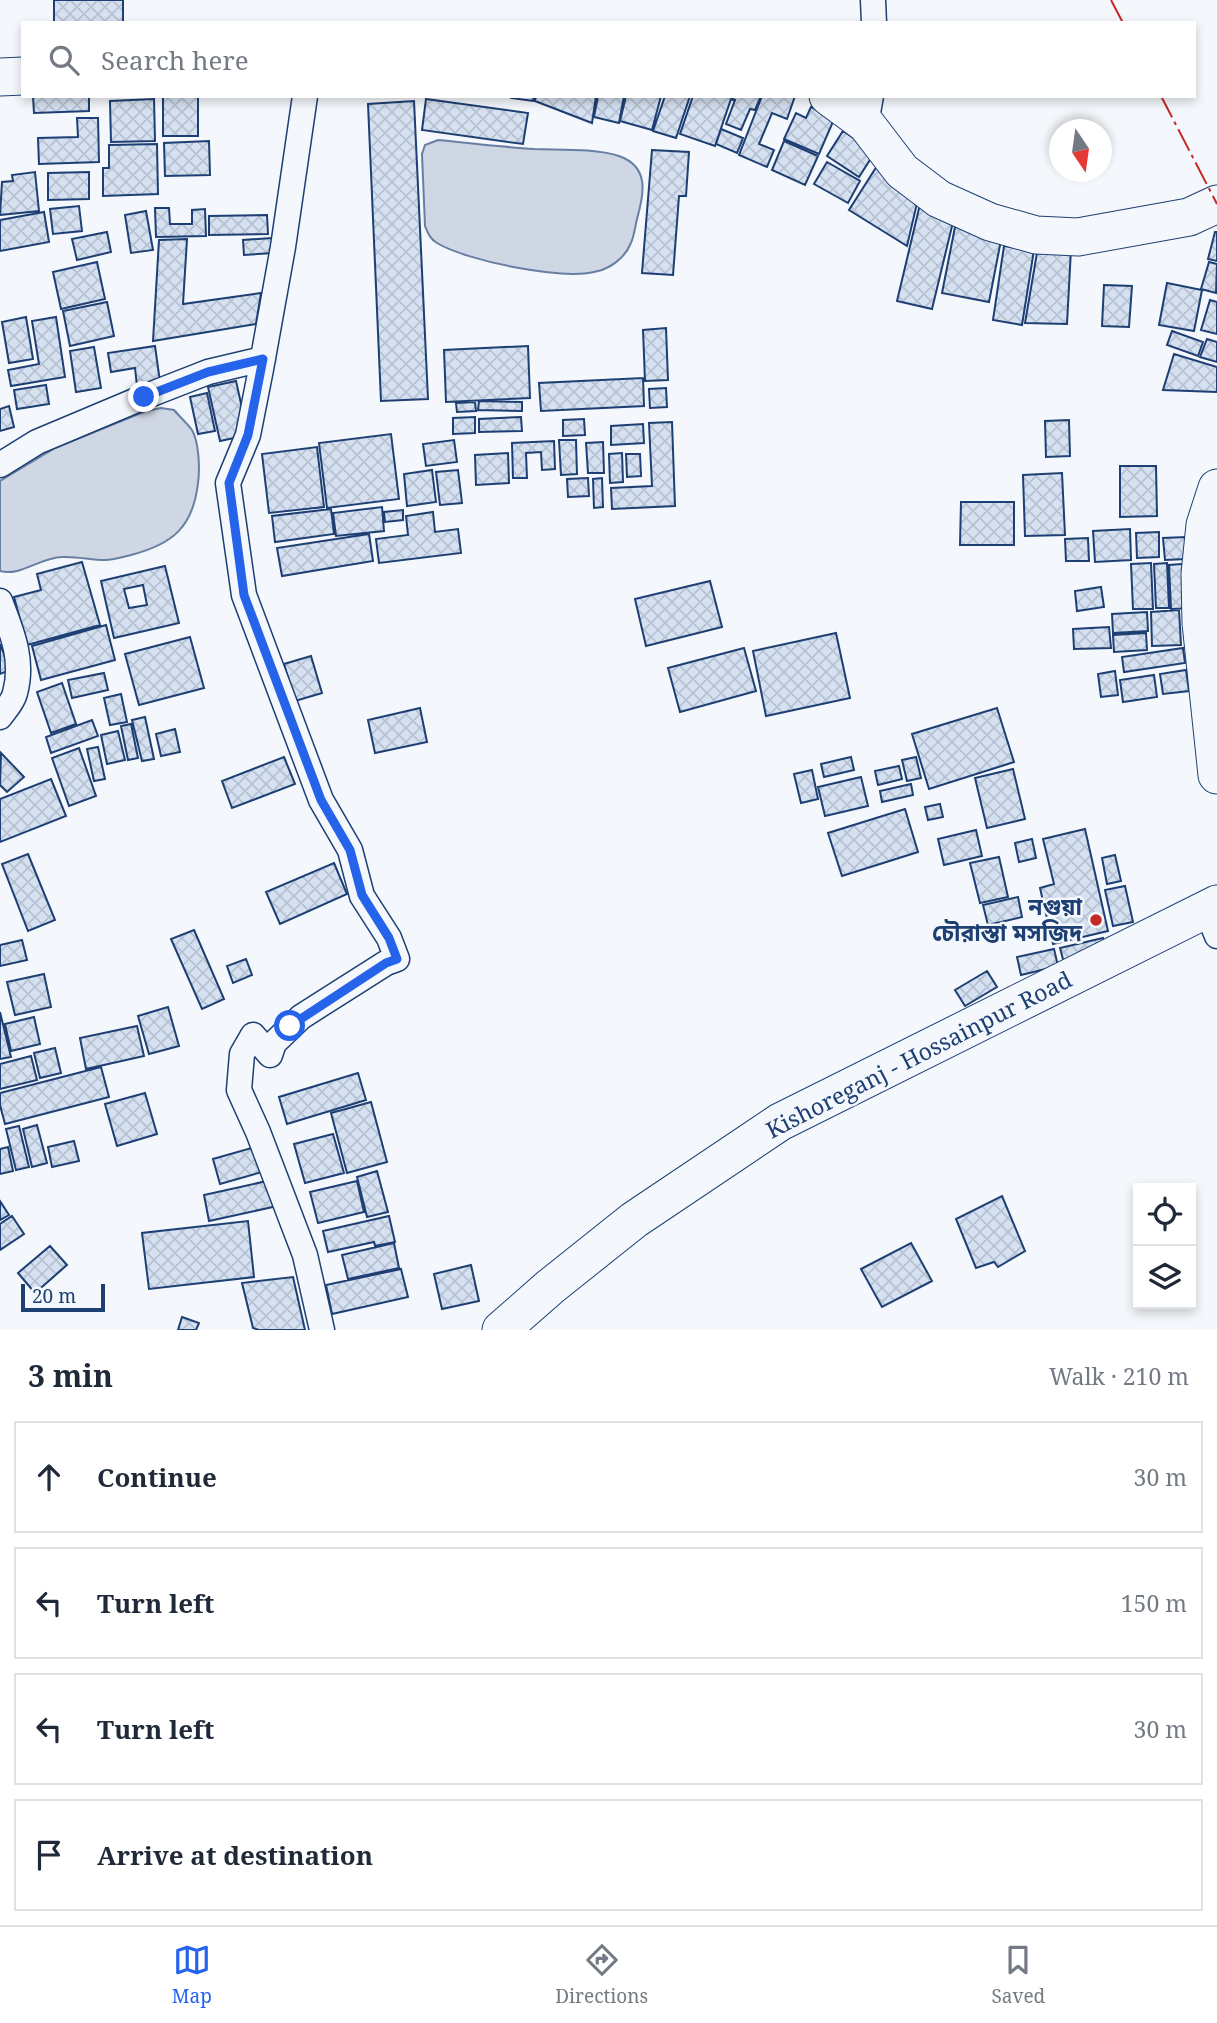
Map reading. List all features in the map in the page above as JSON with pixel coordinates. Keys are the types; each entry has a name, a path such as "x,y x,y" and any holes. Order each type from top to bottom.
{"main road":[{"path":"0,77 21,76"},
{"path":"834,98 868,110 901,171 939,199 989,222 1036,235 1078,237 1116,232 1189,217 1217,204"},
{"path":"1217,488 1205,525 1200,574 1201,623 1217,775"},
{"name":"Kishoreganj - Hossainpur Road","path":"501,1330 634,1220 780,1122 1213,916"}],"street":[{"path":"873,0 874,21"},
{"path":"305,98 263,359 248,435 229,483 244,595 321,800 350,850 362,895 389,938 397,959 386,963 301,1017 282,1034 270,1055 253,1035 242,1054 239,1090 305,1255 323,1330"},
{"path":"0,465 37,442 144,397 208,372 263,359"},
{"path":"0,601 15,639 19,660 15,696 0,717"}],"shaded area":[{"path":"438,140 599,152 629,161 640,174 643,191 628,249 617,261 603,270 563,273 516,268 451,250 437,243 425,226 422,154 425,145"},
{"path":"161,408 174,410 188,425 198,448 199,471 195,498 186,522 178,531 146,551 118,558 54,558 15,571 0,571 0,481 55,448 146,411"}],"building":[{"path":"54,0 123,0 123,21 54,21"},
{"path":"33,98 89,98 89,111 34,113"},
{"path":"163,98 198,98 198,136 163,136"},
{"path":"511,98 534,98 533,101"},
{"path":"536,98 596,98 592,123 535,101"},
{"path":"598,98 624,98 619,123 594,117"},
{"path":"626,98 660,98 652,130 620,121"},
{"path":"664,98 689,98 676,138 653,131"},
{"path":"692,98 731,98 715,146 680,134"},
{"path":"760,98 755,110 750,109 741,130 726,124 733,100"},
{"path":"761,98 794,98 787,119 772,113 759,144 774,150 767,167 739,155"},
{"path":"154,99 155,141 111,142 110,101"},
{"path":"426,99 528,113 523,144 422,130"},
{"path":"414,101 428,399 381,401 368,104"},
{"path":"811,107 835,117 819,154 784,139 796,113 806,118"},
{"path":"77,118 98,118 99,162 39,164 38,138 78,137"},
{"path":"721,129 743,138 737,153 716,144"},
{"path":"843,131 875,152 859,177 827,156"},
{"path":"209,141 210,175 165,176 164,143"},
{"path":"784,141 818,156 805,185 772,170"},
{"path":"157,144 158,194 103,196 103,168 109,168 109,145"},
{"path":"652,150 689,152 686,196 679,196 673,275 642,273"},
{"path":"827,162 860,181 848,203 814,184"},
{"path":"877,166 918,199 907,246 849,210"},
{"path":"35,172 39,211 0,215 2,182 13,181 12,175"},
{"path":"89,172 89,199 48,200 48,173"},
{"path":"921,200 953,222 932,309 897,301"},
{"path":"79,206 82,231 53,234 50,209"},
{"path":"155,208 169,208 170,224 192,224 192,210 205,209 206,236 156,237"},
{"path":"146,211 153,250 131,253 125,215"},
{"path":"44,212 49,242 0,251 0,220"},
{"path":"267,215 268,234 209,235 209,216"},
{"path":"956,222 1001,240 989,302 942,293"},
{"path":"107,232 111,252 77,260 72,239"},
{"path":"1217,232 1217,261 1208,259"},
{"path":"272,238 273,253 244,255 243,240"},
{"path":"187,239 183,304 261,293 256,324 153,341 159,240"},
{"path":"1004,246 1034,250 1022,325 993,320"},
{"path":"1038,247 1071,249 1067,324 1025,323"},
{"path":"97,262 105,299 61,309 53,272"},
{"path":"1209,262 1217,264 1216,293 1201,289"},
{"path":"1167,283 1202,290 1194,331 1159,325"},
{"path":"1104,285 1132,286 1129,327 1102,326"},
{"path":"1210,300 1217,302 1217,334 1201,330"},
{"path":"107,302 114,336 70,346 63,311"},
{"path":"26,317 33,359 9,363 2,322"},
{"path":"56,317 65,377 11,386 8,370 39,364 32,321"},
{"path":"666,328 668,380 645,381 643,330"},
{"path":"1172,331 1203,342 1198,356 1167,345"},
{"path":"1207,339 1217,342 1217,362 1200,357"},
{"path":"155,346 160,382 137,386 135,368 111,372 108,353"},
{"path":"528,346 530,398 446,402 444,350"},
{"path":"94,347 101,388 76,392 70,351"},
{"path":"1174,354 1217,367 1217,392 1163,390"},
{"path":"643,378 644,406 541,411 539,383"},
{"path":"236,381 248,435 220,441 208,387"},
{"path":"46,385 49,404 17,409 14,390"},
{"path":"666,388 667,407 650,408 649,389"},
{"path":"207,393 215,431 198,434 190,397"},
{"path":"479,401 522,402 522,411 478,410"},
{"path":"475,402 476,411 457,412 456,403"},
{"path":"9,406 14,427 0,431 0,409"},
{"path":"475,417 475,433 453,434 453,418"},
{"path":"521,417 522,431 479,432 479,419"},
{"path":"584,419 585,435 563,436 563,420"},
{"path":"1069,420 1070,456 1046,457 1045,421"},
{"path":"672,422 675,506 612,509 611,488 652,486 649,423"},
{"path":"643,424 644,443 611,445 611,426"},
{"path":"391,434 399,499 327,508 319,443"},
{"path":"454,440 457,462 426,466 423,444"},
{"path":"559,440 576,440 577,474 561,475"},
{"path":"554,441 555,469 542,470 541,452 526,453 527,478 513,478 512,443"},
{"path":"603,442 604,473 588,473 586,443"},
{"path":"317,447 324,507 269,513 262,454"},
{"path":"508,453 509,483 476,485 475,455"},
{"path":"622,453 623,482 610,483 609,454"},
{"path":"626,454 640,454 641,476 627,477"},
{"path":"1120,466 1156,466 1157,516 1120,517"},
{"path":"432,470 436,502 407,506 404,474"},
{"path":"458,470 462,503 440,505 436,472"},
{"path":"1062,473 1065,535 1025,536 1023,475"},
{"path":"588,478 589,496 568,497 567,479"},
{"path":"602,478 603,507 594,508 593,479"},
{"path":"961,502 1014,502 1014,545 960,545"},
{"path":"382,507 384,531 336,536 333,513"},
{"path":"331,509 334,534 275,542 272,516"},
{"path":"403,510 403,520 385,522 384,512"},
{"path":"433,512 435,532 458,529 461,553 379,563 376,539 408,535 406,516"},
{"path":"1130,529 1131,560 1095,562 1093,531"},
{"path":"1159,532 1159,557 1137,558 1136,533"},
{"path":"369,534 373,561 282,576 277,548"},
{"path":"1186,537 1187,559 1165,560 1163,538"},
{"path":"1088,538 1089,561 1066,561 1065,539"},
{"path":"82,562 100,625 27,645 14,597 41,590 37,574"},
{"path":"1151,563 1153,609 1133,609 1131,564"},
{"path":"1167,563 1169,608 1156,608 1154,564"},
{"path":"1195,563 1197,608 1171,609 1169,565"},
{"path":"165,566 179,623 114,638 101,581","holes":["143,585 147,605 129,608 124,589"]},
{"path":"710,581 722,627 646,646 635,599"},
{"path":"1101,587 1104,607 1077,611 1075,591"},
{"path":"1179,610 1181,645 1152,646 1151,612"},
{"path":"1147,612 1148,631 1113,633 1112,614"},
{"path":"106,625 115,660 41,680 32,646"},
{"path":"1109,627 1111,648 1074,649 1073,629"},
{"path":"836,633 850,698 766,716 753,651"},
{"path":"1146,633 1147,650 1114,652 1113,635"},
{"path":"190,637 204,688 139,705 125,654"},
{"path":"0,644 10,670 0,674"},
{"path":"744,648 756,691 680,712 668,668"},
{"path":"1183,648 1185,663 1124,672 1122,657"},
{"path":"311,656 322,693 295,701 284,664"},
{"path":"1186,670 1189,691 1163,694 1160,674"},
{"path":"1115,671 1118,695 1101,697 1098,674"},
{"path":"104,673 108,690 72,698 68,680"},
{"path":"1154,675 1157,697 1123,702 1120,680"},
{"path":"62,683 76,724 51,733 37,692"},
{"path":"121,694 127,722 110,725 104,698"},
{"path":"420,708 427,742 375,753 368,720"},
{"path":"997,708 1014,762 929,789 912,734"},
{"path":"145,717 154,759 142,761 132,720"},
{"path":"92,720 98,736 51,753 46,737"},
{"path":"131,724 138,758 128,760 121,726"},
{"path":"175,729 180,752 161,756 156,734"},
{"path":"118,731 125,760 107,764 101,735"},
{"path":"98,747 105,779 94,781 87,749"},
{"path":"79,748 96,796 69,806 52,758"},
{"path":"1,753 24,777 7,792 0,785"},
{"path":"284,757 295,784 232,808 222,781"},
{"path":"851,757 854,770 824,777 821,764"},
{"path":"916,757 921,778 907,781 902,760"},
{"path":"899,766 902,779 878,785 875,771"},
{"path":"1013,769 1025,819 987,828 975,778"},
{"path":"812,770 818,799 801,803 794,774"},
{"path":"861,777 868,806 825,816 818,787"},
{"path":"51,779 66,816 0,842 0,799"},
{"path":"911,784 913,795 882,802 880,791"},
{"path":"940,804 943,817 928,820 925,807"},
{"path":"905,809 918,852 842,876 828,833"},
{"path":"1085,829 1108,931 1053,944 1040,888 1054,884 1043,839"},
{"path":"976,830 982,856 944,865 938,839"},
{"path":"1032,839 1036,858 1019,862 1015,843"},
{"path":"28,854 55,920 28,931 2,864"},
{"path":"1115,855 1121,881 1107,884 1102,858"},
{"path":"999,857 1008,897 980,903 970,863"},
{"path":"334,863 347,894 280,924 266,892"},
{"path":"1125,886 1133,922 1113,926 1105,890"},
{"path":"1018,897 1022,917 988,925 983,905"},
{"path":"194,930 224,999 202,1009 171,939"},
{"path":"1103,938 1106,954 1064,963 1060,948"},
{"path":"22,940 27,960 0,966 0,945"},
{"path":"1054,949 1058,966 1021,975 1017,957"},
{"path":"246,959 252,975 233,983 227,966"},
{"path":"987,971 997,987 965,1006 955,990"},
{"path":"44,974 51,1007 15,1015 7,982"},
{"path":"168,1007 179,1046 149,1054 138,1016"},
{"path":"0,1012 11,1057 0,1059"},
{"path":"34,1017 40,1044 11,1051 5,1024"},
{"path":"137,1026 144,1056 86,1069 80,1038"},
{"path":"55,1048 61,1073 40,1078 34,1053"},
{"path":"31,1056 37,1080 0,1089 0,1064"},
{"path":"101,1067 109,1097 5,1124 0,1093"},
{"path":"358,1073 366,1100 287,1124 279,1097"},
{"path":"145,1093 157,1134 117,1146 105,1104"},
{"path":"371,1102 387,1162 347,1173 331,1113"},
{"path":"37,1125 47,1163 32,1167 23,1129"},
{"path":"19,1126 29,1167 16,1170 6,1129"},
{"path":"333,1134 344,1173 305,1183 294,1144"},
{"path":"74,1141 79,1161 52,1167 48,1147"},
{"path":"262,1145 269,1170 220,1184 213,1159"},
{"path":"8,1147 13,1171 0,1174 0,1149"},
{"path":"377,1171 388,1212 367,1217 357,1177"},
{"path":"276,1179 282,1205 209,1221 204,1195"},
{"path":"357,1181 364,1212 318,1223 310,1192"},
{"path":"1002,1196 1025,1251 998,1267 994,1262 976,1268 956,1219"},
{"path":"0,1201 9,1215 0,1220"},
{"path":"12,1216 24,1234 0,1250 0,1224"},
{"path":"389,1216 395,1242 375,1246 374,1242 328,1252 323,1231"},
{"path":"248,1221 254,1277 149,1289 142,1233"},
{"path":"394,1243 399,1268 348,1279 342,1255"},
{"path":"911,1243 932,1281 882,1307 861,1269"},
{"path":"50,1246 67,1265 35,1293 18,1273"},
{"path":"471,1265 479,1301 442,1309 434,1274"},
{"path":"401,1269 408,1297 332,1314 326,1285"},
{"path":"293,1277 305,1330 253,1328 242,1283"},
{"path":"182,1317 199,1323 196,1330 178,1330"}],"power":[{"path":"1111,0 1122,21"},
{"path":"1162,98 1217,204"}],"place":[{"name":"নগুয়া চৌরাস্তা মসজিদ","path":"1096,920"}],"route":[{"path":"144,397 208,372 263,359 248,435 229,483 244,595 321,800 350,850 362,895 381,923 397,959 386,963 290,1026"}]}
